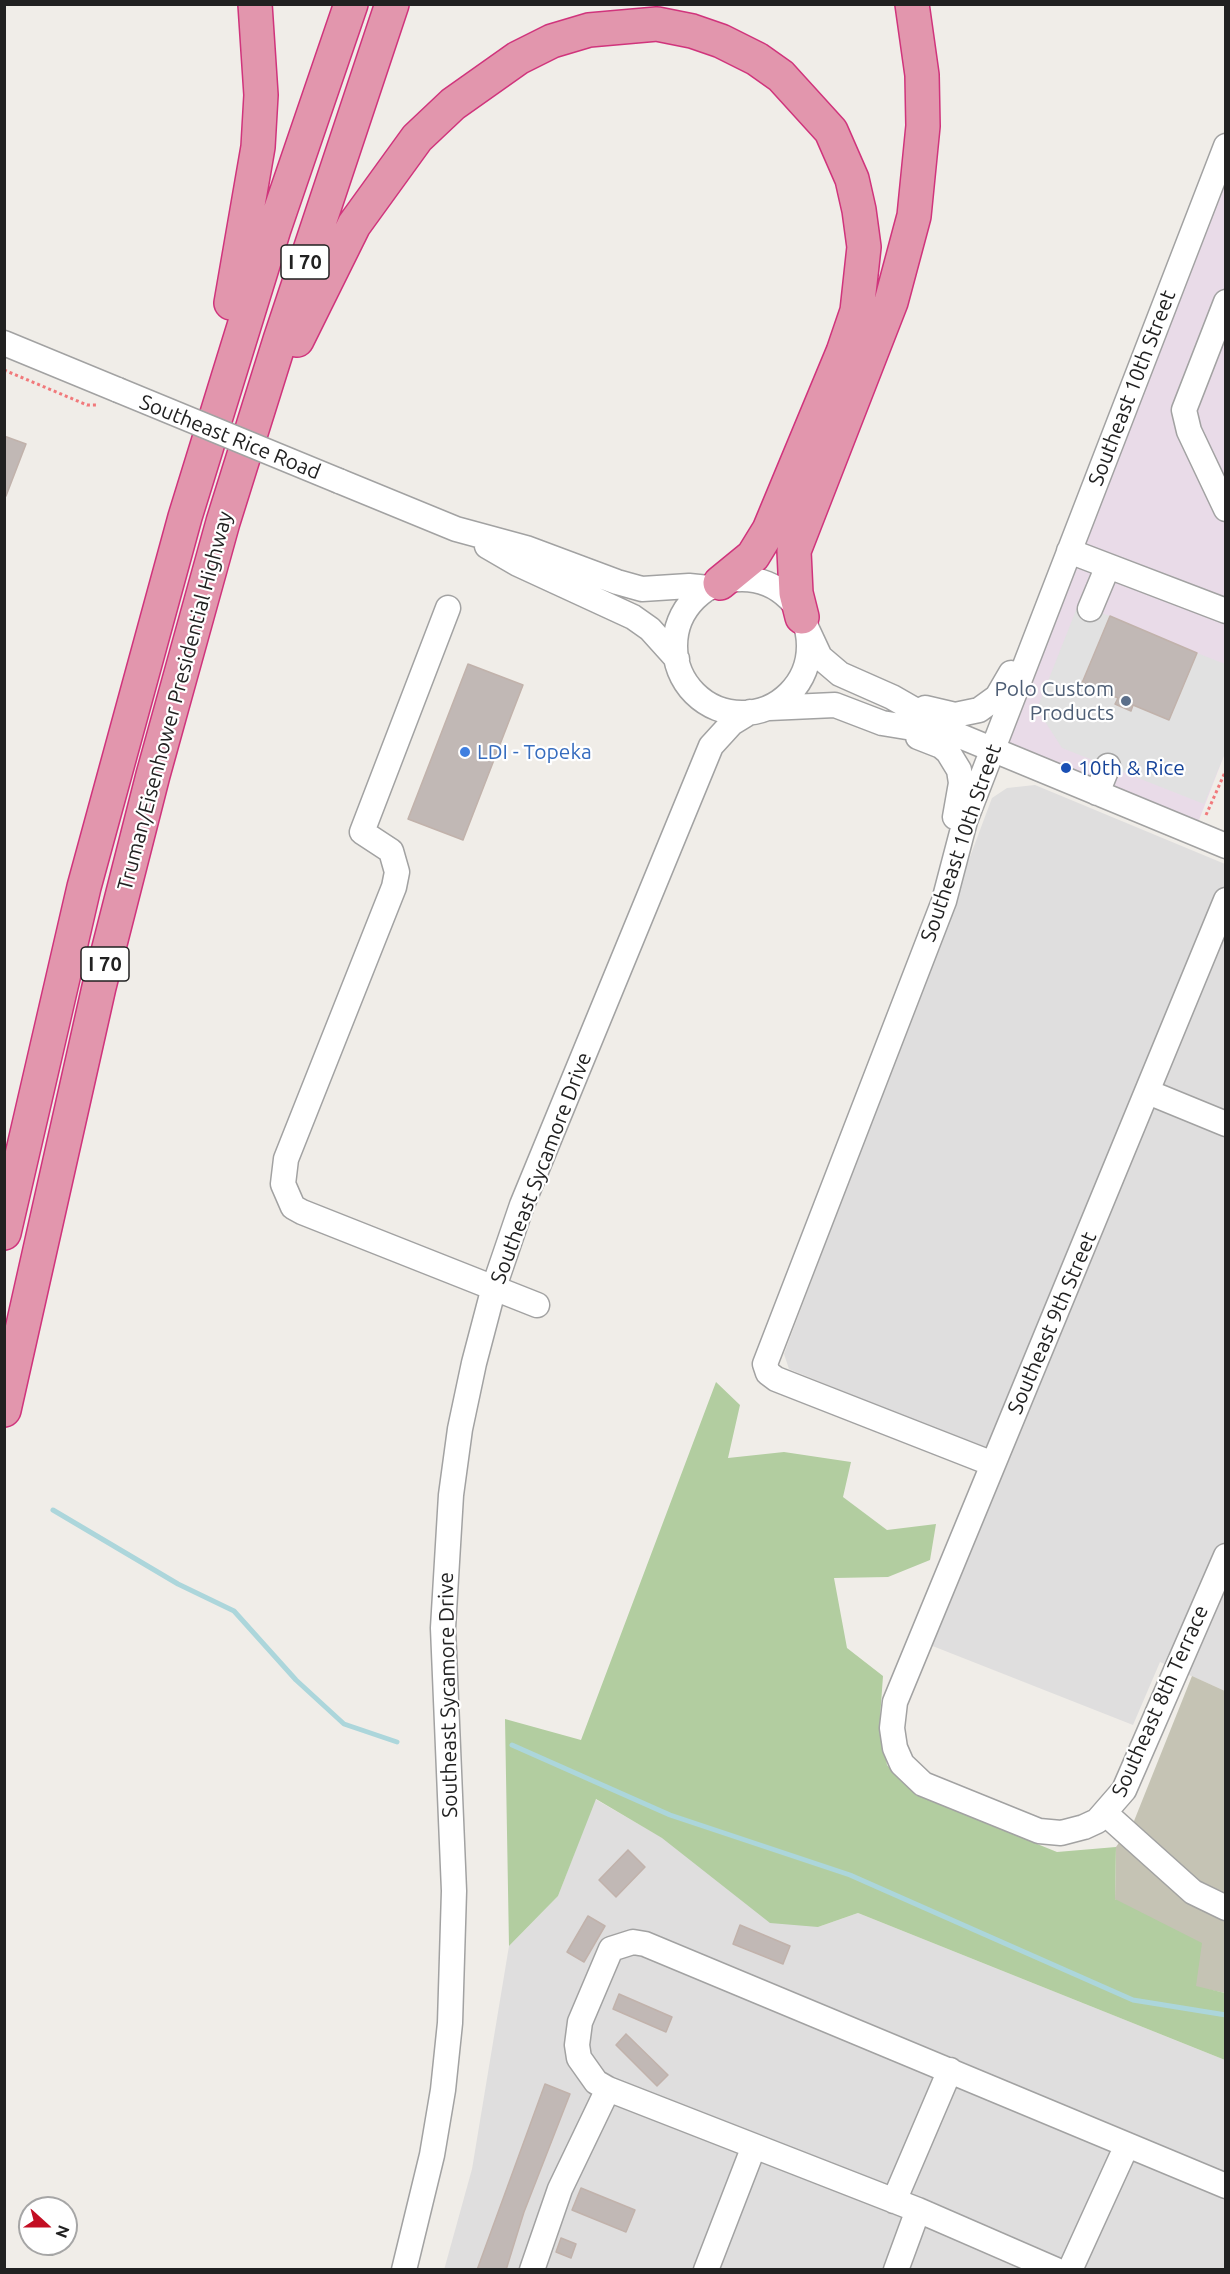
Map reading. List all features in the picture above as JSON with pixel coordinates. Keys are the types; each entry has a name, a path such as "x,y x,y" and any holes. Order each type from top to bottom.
{"highway":[{"path":"185,517 235,287 258,147 261,95 255,4"},
{"name":"Truman/Eisenhower Presidential Highway","path":"4,1233 84,887 185,517 274,229 351,4"},
{"name":"Truman/Eisenhower Presidential Highway","path":"4,1410 102,976 153,775 223,522 310,246 392,4"},
{"path":"804,622 796,593 794,551 891,302 914,216 923,126 921,64 912,4"},
{"path":"223,522 290,353 349,235 375,192 417,138 453,104 485,79 552,41 589,30 657,24 692,31 721,41 757,59 782,76 804,99 831,131 842,155 859,210 864,247 857,311 843,352 769,530 753,556 714,586"}],"street":[{"name":"Southeast 10th Street","path":"993,1464 776,1379 768,1373 765,1364 944,901 965,821 1226,146"},
{"path":"1226,302 1184,410 1189,431 1226,509"},
{"name":"Southeast Rice Road","path":"4,343 112,398 339,481 456,529 526,548 642,589 714,586"},
{"name":"Southeast Rice Road","path":"456,529 518,564 633,617 650,629 677,658"},
{"path":"1069,550 1224,608"},
{"path":"1090,609 1108,566"},
{"path":"954,863 953,834 961,783 954,760 940,746 835,705 736,713 709,704 688,685 677,658 676,635 684,613 714,586 752,579 767,584 788,597 804,622 820,657 830,668 862,685 892,697 945,714 968,714 979,710 997,697 1043,619"},
{"path":"448,608 362,832 391,851 398,872 394,887 286,1159 283,1184 292,1207 302,1212 537,1305"},
{"path":"758,710 787,695 802,675 809,652 804,622"},
{"path":"892,697 960,736 1226,846"},
{"name":"Southeast Sycamore Drive","path":"404,2270 432,2155 443,2090 450,2023 454,1891 443,1628 451,1495 460,1429 494,1287 522,1205 711,746 732,723 758,710"},
{"path":"882,723 960,736"},
{"path":"1097,793 1108,766"},
{"name":"Southeast 9th Street","path":"1077,1830 1061,1833 1039,1831 924,1784 908,1771 895,1748 892,1728 896,1702 1226,900"},
{"path":"1148,1092 1226,1124"},
{"name":"Southeast 8th Terrace","path":"1077,1830 1106,1814 1124,1790 1226,1556"},
{"path":"1106,1814 1193,1892 1226,1908"},
{"path":"1056,2270 918,2210 608,2089 596,2082 579,2058 577,2045 580,2022 611,1949 633,1942 645,1944 1226,2186"},
{"path":"894,2201 950,2070"},
{"path":"532,2270 560,2190 608,2089"},
{"path":"1070,2270 1127,2145"},
{"path":"706,2270 754,2146"},
{"path":"896,2270 918,2210"}],"path":[{"path":"4,370 87,405 112,398"},
{"path":"1204,819 1226,770"}],"shaded area":[{"path":"1225,147 1225,753 1194,833 993,750"},
{"path":"1078,605 1110,616 1082,683 1118,698 1115,704 1131,710 1133,705 1169,720 1197,653 1225,664 1225,753 1204,804 1062,748 1037,709"},
{"path":"1035,785 1225,864 1225,1691 1160,1662 1133,1725 930,1645 1005,1458 789,1369 784,1354 992,798 1007,788"},
{"path":"1192,1676 1225,1691 1225,1993 1196,1987 1115,1899 1116,1847 1134,1821"},
{"path":"595,1799 818,1927 858,1913 1225,2060 1225,2269 444,2270 472,2169 509,1946 558,1896"}],"green space":[{"path":"716,1382 740,1405 728,1458 784,1452 851,1462 843,1497 887,1530 936,1524 930,1560 888,1577 834,1578 847,1648 883,1676 880,1718 887,1765 916,1795 1057,1852 1116,1847 1115,1899 1202,1943 1196,1986 1225,1993 1225,2060 858,1913 818,1927 770,1923 662,1838 596,1799 558,1896 509,1946 505,1719 581,1740"}],"building":[{"path":"4,436 26,444 6,496 4,495"},
{"path":"1110,616 1197,653 1169,720 1133,705 1131,711 1115,704 1118,698 1082,683"},
{"name":"LDI - Topeka","path":"468,664 523,685 463,840 408,819"},
{"path":"628,1850 645,1867 616,1897 599,1880"},
{"path":"588,1916 605,1926 584,1962 567,1952"},
{"path":"740,1925 790,1946 783,1964 733,1944"},
{"path":"619,1994 672,2017 666,2032 613,2009"},
{"path":"626,2034 668,2075 657,2086 616,2045"},
{"path":"545,2084 570,2094 524,2212 506,2270 477,2270"},
{"path":"581,2188 635,2210 626,2232 572,2210"},
{"path":"561,2238 576,2244 571,2258 556,2252"}],"waterway":[{"path":"53,1510 178,1584 234,1611 296,1680 344,1724 397,1742"},
{"path":"512,1745 670,1815 850,1875 1133,2000 1226,2015"}],"place":[{"name":"Polo Custom Products","path":"1126,701"},
{"name":"LDI - Topeka","path":"465,752"},
{"name":"10th & Rice","path":"1066,768"}]}
